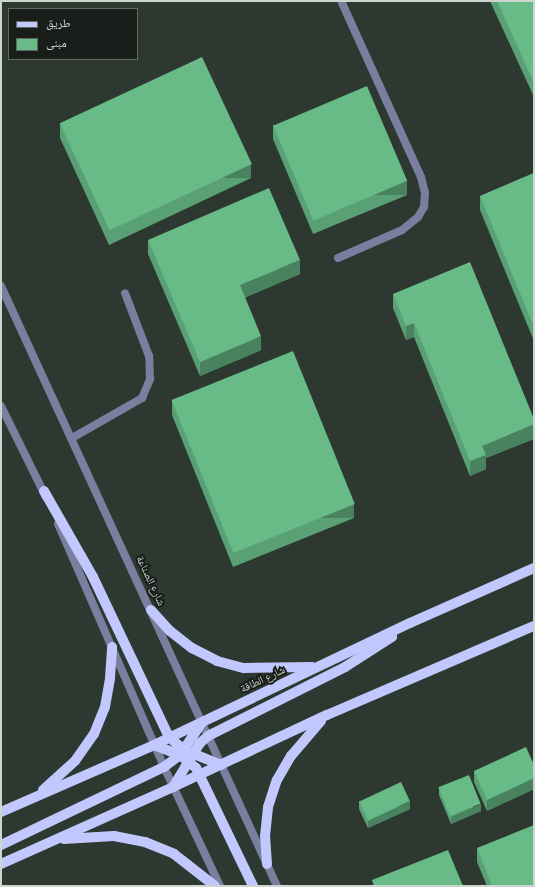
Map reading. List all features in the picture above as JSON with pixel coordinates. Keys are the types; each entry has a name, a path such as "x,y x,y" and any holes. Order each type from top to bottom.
{"main road":[{"path":"44,491 93,577 169,738 186,755 200,774 253,886"},
{"name":"شارع الطاقة","path":"1,812 154,745 410,623 534,568"},
{"path":"151,610 170,631 192,648 217,661 244,668 318,666"},
{"path":"1,845 164,767 186,755 208,736 345,667 373,651 410,623"},
{"path":"1,864 173,787 327,715 534,626"},
{"path":"35,797 76,760 94,734 105,707 110,678 112,647"},
{"path":"267,864 265,836 268,808 277,780 306,736 327,715"},
{"path":"173,787 202,722"},
{"path":"154,745 221,765"},
{"path":"50,841 114,836 145,842 174,854 215,886"}],"street":[{"path":"338,258 402,230 418,217 424,207 425,193 421,177 341,1"},
{"name":"شارع الصناعة","path":"1,286 277,886"},
{"path":"72,438 142,398 150,379 149,356 125,293"},
{"path":"1,406 44,491 154,745 220,886"}],"building":[{"path":"497,1 534,1 534,83"},
{"path":"202,57 252,164 110,230 60,123"},
{"path":"367,86 407,181 313,221 273,126"},
{"path":"534,173 534,327 480,196"},
{"path":"269,188 300,260 240,285 261,336 200,362 148,240"},
{"path":"470,262 534,419 534,424 482,446 486,455 470,461 414,323 406,326 393,294"},
{"path":"293,351 355,504 233,553 172,400"},
{"path":"526,747 534,765 534,778 487,800 474,771"},
{"path":"469,775 481,804 450,816 438,787"},
{"path":"401,782 410,801 368,820 359,801"},
{"path":"534,825 534,886 492,886 477,848"},
{"path":"448,850 463,886 374,886 372,880"}]}
